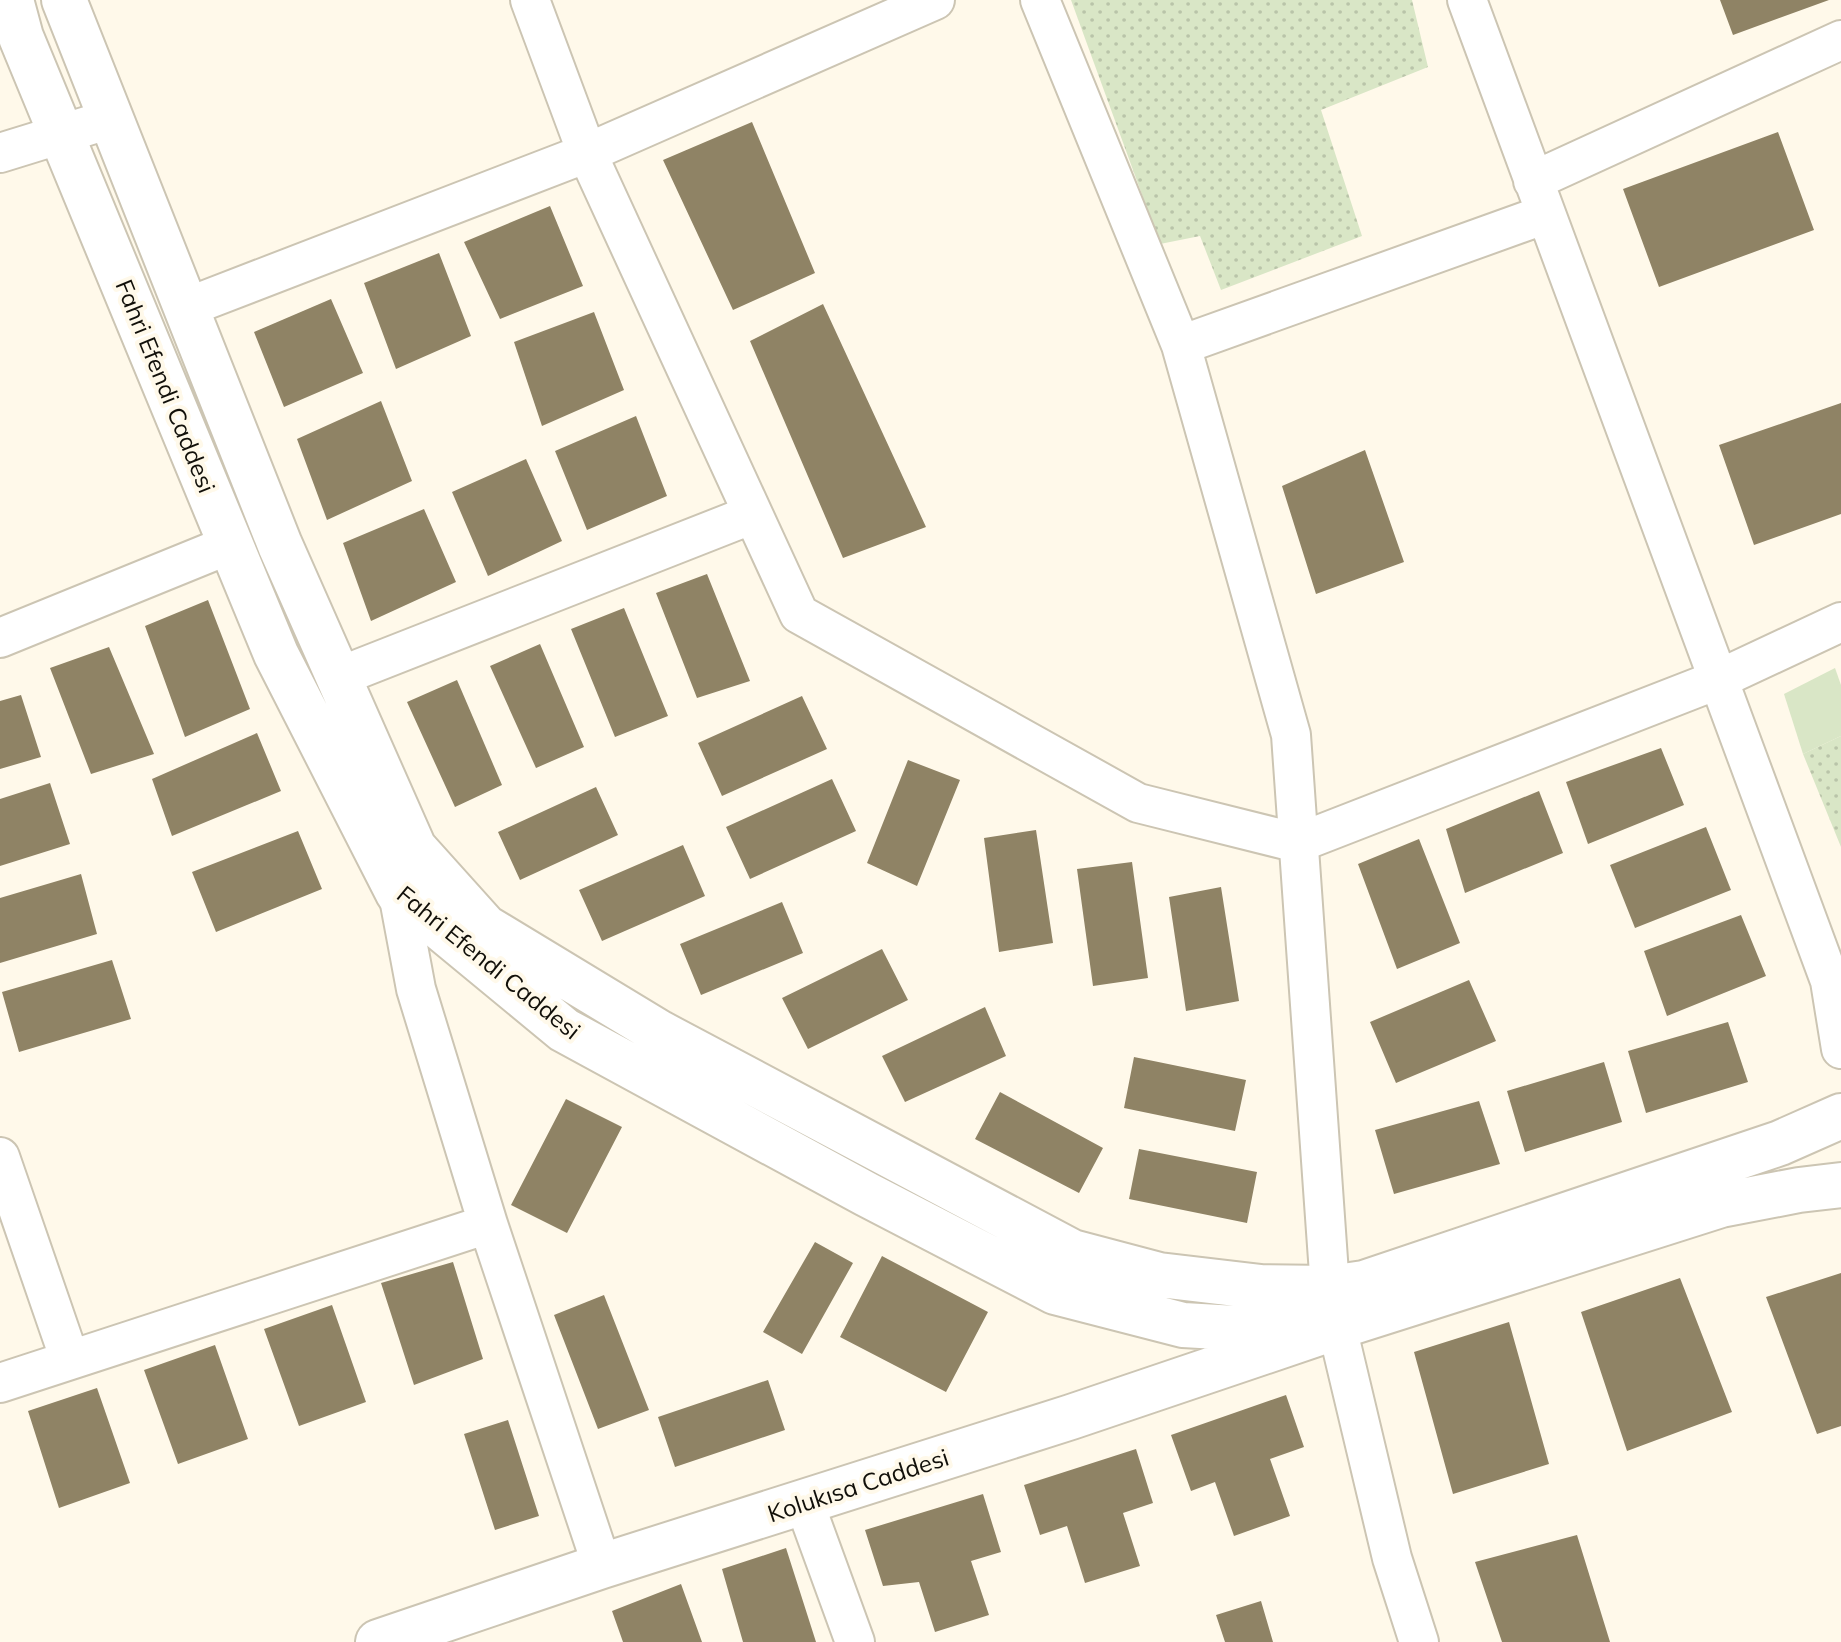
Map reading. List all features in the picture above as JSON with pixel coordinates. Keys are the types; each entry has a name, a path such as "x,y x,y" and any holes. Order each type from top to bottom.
{"street":[{"name":"Fahri Efendi Caddesi","path":"11,0 21,37 276,654 398,893 564,1030 866,1194 1055,1292 1183,1325 1272,1330 1333,1308"},
{"name":"Fahri Efendi Caddesi","path":"64,0 280,545 414,848 485,927 660,1033 1072,1252 1159,1275 1261,1287 1333,1308"},
{"path":"530,0 587,153 799,614 1138,803 1298,843 1717,680 1841,622"},
{"path":"185,308 587,153 935,0"},
{"path":"1040,0 1181,345 1291,735 1333,1308 1392,1558 1419,1642"},
{"path":"1467,0 1717,680 1836,988 1841,1049"},
{"path":"1181,345 1540,198 1841,40"},
{"path":"0,153 110,119"},
{"path":"338,677 753,514"},
{"path":"0,638 231,544"},
{"path":"398,893 416,989 488,1224 602,1566"},
{"path":"1333,1308 1364,1283 1780,1143 1841,1116"},
{"path":"0,1157 70,1360"},
{"path":"1333,1308 1721,1205 1841,1185"},
{"path":"0,1383 488,1224"},
{"name":"Kolukısa Caddesi","path":"378,1642 602,1566 1071,1417 1333,1308"},
{"path":"804,1502 855,1642"}],"green space":[{"path":"1071,0 1412,0 1428,67 1321,110 1362,236 1221,290 1200,236 1160,244"},
{"path":"1835,668 1841,685 1841,736 1803,754 1784,694"},
{"path":"1841,736 1841,847 1803,754"}],"building":[{"path":"1720,0 1829,0 1733,35"},
{"path":"752,122 815,273 733,310 663,160"},
{"path":"1778,132 1814,230 1659,287 1623,189"},
{"path":"550,206 583,286 500,319 464,242"},
{"path":"439,253 471,336 396,369 364,283"},
{"path":"331,299 363,373 284,407 254,332"},
{"path":"823,304 926,527 843,558 750,341"},
{"path":"594,312 624,390 542,426 514,342"},
{"path":"381,401 412,481 327,520 297,439"},
{"path":"1841,403 1841,514 1754,545 1719,445"},
{"path":"636,416 667,496 587,530 555,451"},
{"path":"1365,450 1404,562 1316,594 1282,486"},
{"path":"526,459 562,541 488,576 452,492"},
{"path":"424,509 456,582 371,621 343,543"},
{"path":"707,574 750,681 697,698 656,593"},
{"path":"208,600 250,709 185,737 145,626"},
{"path":"624,608 668,716 615,737 571,629"},
{"path":"540,644 584,747 536,768 490,666"},
{"path":"109,647 154,754 91,774 50,668"},
{"path":"457,680 502,785 455,807 407,702"},
{"path":"21,695 41,757 0,769 0,701"},
{"path":"802,696 827,749 722,796 698,743"},
{"path":"257,733 281,791 172,836 152,779"},
{"path":"1661,748 1684,805 1588,844 1566,782"},
{"path":"908,760 960,780 917,886 867,863"},
{"path":"832,779 856,831 750,879 726,827"},
{"path":"50,783 70,844 0,866 0,799"},
{"path":"596,787 618,835 520,880 498,832"},
{"path":"1539,791 1563,853 1465,893 1446,829"},
{"path":"1706,827 1731,890 1635,928 1610,865"},
{"path":"1036,830 1053,943 999,952 984,838"},
{"path":"298,831 322,889 216,932 192,872"},
{"path":"1419,839 1460,943 1397,969 1358,864"},
{"path":"683,845 705,896 602,941 579,890"},
{"path":"1132,862 1148,978 1093,986 1077,869"},
{"path":"81,874 97,934 0,963 0,898"},
{"path":"1221,887 1239,1001 1186,1011 1169,897"},
{"path":"782,902 803,953 701,995 680,944"},
{"path":"1741,915 1766,976 1667,1016 1644,951"},
{"path":"882,949 908,1000 808,1049 782,998"},
{"path":"112,960 131,1019 19,1052 2,992"},
{"path":"1469,980 1496,1041 1396,1083 1370,1022"},
{"path":"985,1007 1006,1056 905,1102 882,1056"},
{"path":"1728,1022 1748,1082 1646,1113 1628,1051"},
{"path":"1134,1057 1246,1080 1235,1131 1124,1108"},
{"path":"1604,1062 1622,1122 1525,1152 1507,1091"},
{"path":"1000,1092 1103,1148 1079,1193 975,1139"},
{"path":"566,1099 622,1127 567,1233 511,1205"},
{"path":"1479,1101 1500,1164 1394,1194 1375,1130"},
{"path":"1139,1149 1257,1172 1247,1223 1129,1199"},
{"path":"815,1242 853,1263 802,1354 763,1332"},
{"path":"882,1256 988,1312 946,1392 840,1337"},
{"path":"453,1262 483,1359 414,1385 381,1283"},
{"path":"1841,1273 1841,1426 1817,1434 1766,1297"},
{"path":"1680,1278 1732,1412 1627,1451 1581,1312"},
{"path":"604,1295 649,1410 598,1429 554,1315"},
{"path":"332,1305 366,1402 299,1426 264,1329"},
{"path":"1509,1322 1549,1464 1453,1494 1414,1352"},
{"path":"215,1345 248,1439 178,1464 144,1370"},
{"path":"768,1380 785,1430 675,1467 658,1417"},
{"path":"97,1388 130,1483 59,1508 28,1411"},
{"path":"1286,1395 1304,1447 1270,1459 1290,1516 1234,1536 1215,1482 1191,1491 1171,1435"},
{"path":"508,1420 539,1516 495,1530 464,1434"},
{"path":"1136,1449 1153,1503 1123,1513 1140,1566 1085,1583 1067,1526 1040,1535 1024,1485"},
{"path":"983,1494 1001,1552 971,1561 989,1615 935,1632 919,1582 883,1586 865,1530"},
{"path":"1577,1535 1610,1642 1502,1642 1475,1562"},
{"path":"786,1548 816,1642 743,1642 722,1569"},
{"path":"681,1584 702,1642 623,1642 612,1611"},
{"path":"1261,1601 1273,1642 1225,1642 1216,1615"}]}
